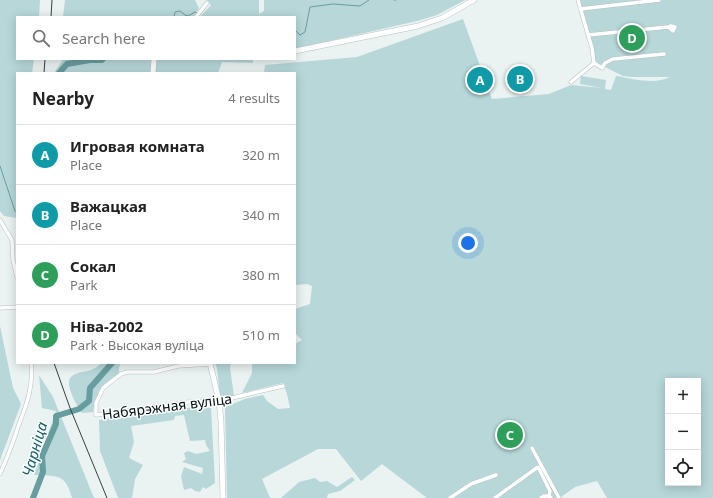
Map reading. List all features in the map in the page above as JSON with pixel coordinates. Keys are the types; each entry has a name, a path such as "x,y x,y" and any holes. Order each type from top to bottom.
{"street":[{"path":"296,51 418,26 442,18 474,0"},
{"path":"578,0 592,48 594,63"},
{"path":"580,9 659,0"},
{"path":"197,16 207,3"},
{"path":"588,35 668,27"},
{"path":"594,63 602,68 605,63 613,59 664,54"},
{"path":"153,72 154,60"},
{"path":"571,82 594,63"},
{"path":"0,220 12,240 13,260 16,273"},
{"path":"0,308 16,306"},
{"path":"0,474 28,400 32,384 31,364"},
{"path":"210,364 218,401 222,441 223,498"},
{"name":"Набярэжная вуліца","path":"210,364 178,366 154,372 127,372 121,374 103,388 96,403 96,415 188,402 218,401 282,386"},
{"path":"532,448 559,498"},
{"path":"495,498 538,467 550,491 550,497 544,496 541,498"},
{"path":"450,498 471,484 496,475"}],"shaded area":[{"path":"0,0 40,0 39,16 16,16 16,60 34,60 32,72 16,72 16,218 4,216 0,211"},
{"path":"65,0 195,0 199,8 194,16 63,16"},
{"path":"207,0 259,0 259,14 264,11 264,0 465,0 437,15 417,21 296,49 296,16 201,16 211,5"},
{"path":"579,0 713,0 713,498 607,498 597,481 575,487 561,497 549,481 557,498 427,498 382,464 361,481 336,449 318,449 262,479 270,498 227,498 225,407 245,399 263,395 267,401 278,409 290,408 283,383 242,393 252,373 252,364 296,364 296,343 302,340 296,334 296,309 310,304 312,286 307,284 296,285 296,72 264,72 265,65 357,57 463,19 492,99 549,94 571,85 602,88 580,84 581,76 606,80 605,89 611,90 616,76 651,81 658,81 670,77 623,76 595,62"},
{"path":"62,60 152,60 150,72 55,72"},
{"path":"156,60 253,60 253,63 222,62 218,72 155,72"},
{"path":"0,326 13,388 21,404 0,460"},
{"path":"100,364 121,364 119,375 100,389 96,398 93,412 82,413 71,393 69,383 70,379 74,375 91,370"},
{"path":"215,364 231,364 234,396 220,397"},
{"path":"39,375 53,397 94,498 72,498 67,484 63,480 54,476 34,475 56,411 42,408"},
{"path":"188,408 211,408 215,483 206,489 203,487 200,492 191,488 184,490 181,476 184,467 202,474 203,468 182,462 186,459 184,453 188,451 196,454 210,451 205,440 190,441 184,415 175,416 174,420 131,426 134,442 129,458 143,465 135,479 132,498 118,498 100,451 99,420"},
{"path":"352,477 355,480 340,491 328,494 327,498 281,498 299,482 315,478 320,482 327,481 337,487"}],"waterway":[{"name":"Чарніца","path":"296,31 300,35 305,32 310,7 333,4 360,6 369,0"},
{"name":"Чарніца","path":"174,16 175,12 180,11 188,16"},
{"name":"Чарніца","path":"188,16 195,12 197,13"},
{"name":"Чарніца","path":"60,72 67,64 90,60"},
{"name":"Чарніца","path":"90,60 102,60"},
{"path":"0,166 16,212"},
{"name":"Чарніца","path":"33,498 43,472 42,456 56,424 56,416 79,409 89,401 90,388 111,364"}],"railway":[{"path":"51,16 52,0"},
{"path":"44,72 45,60"},
{"path":"54,364 70,408 107,498"}],"place":[{"name":"Ніва-2002","path":"632,38"},
{"name":"Важацкая","path":"520,79"},
{"name":"Игровая комната","path":"480,80"},
{"name":"Сокал","path":"510,435"}]}
